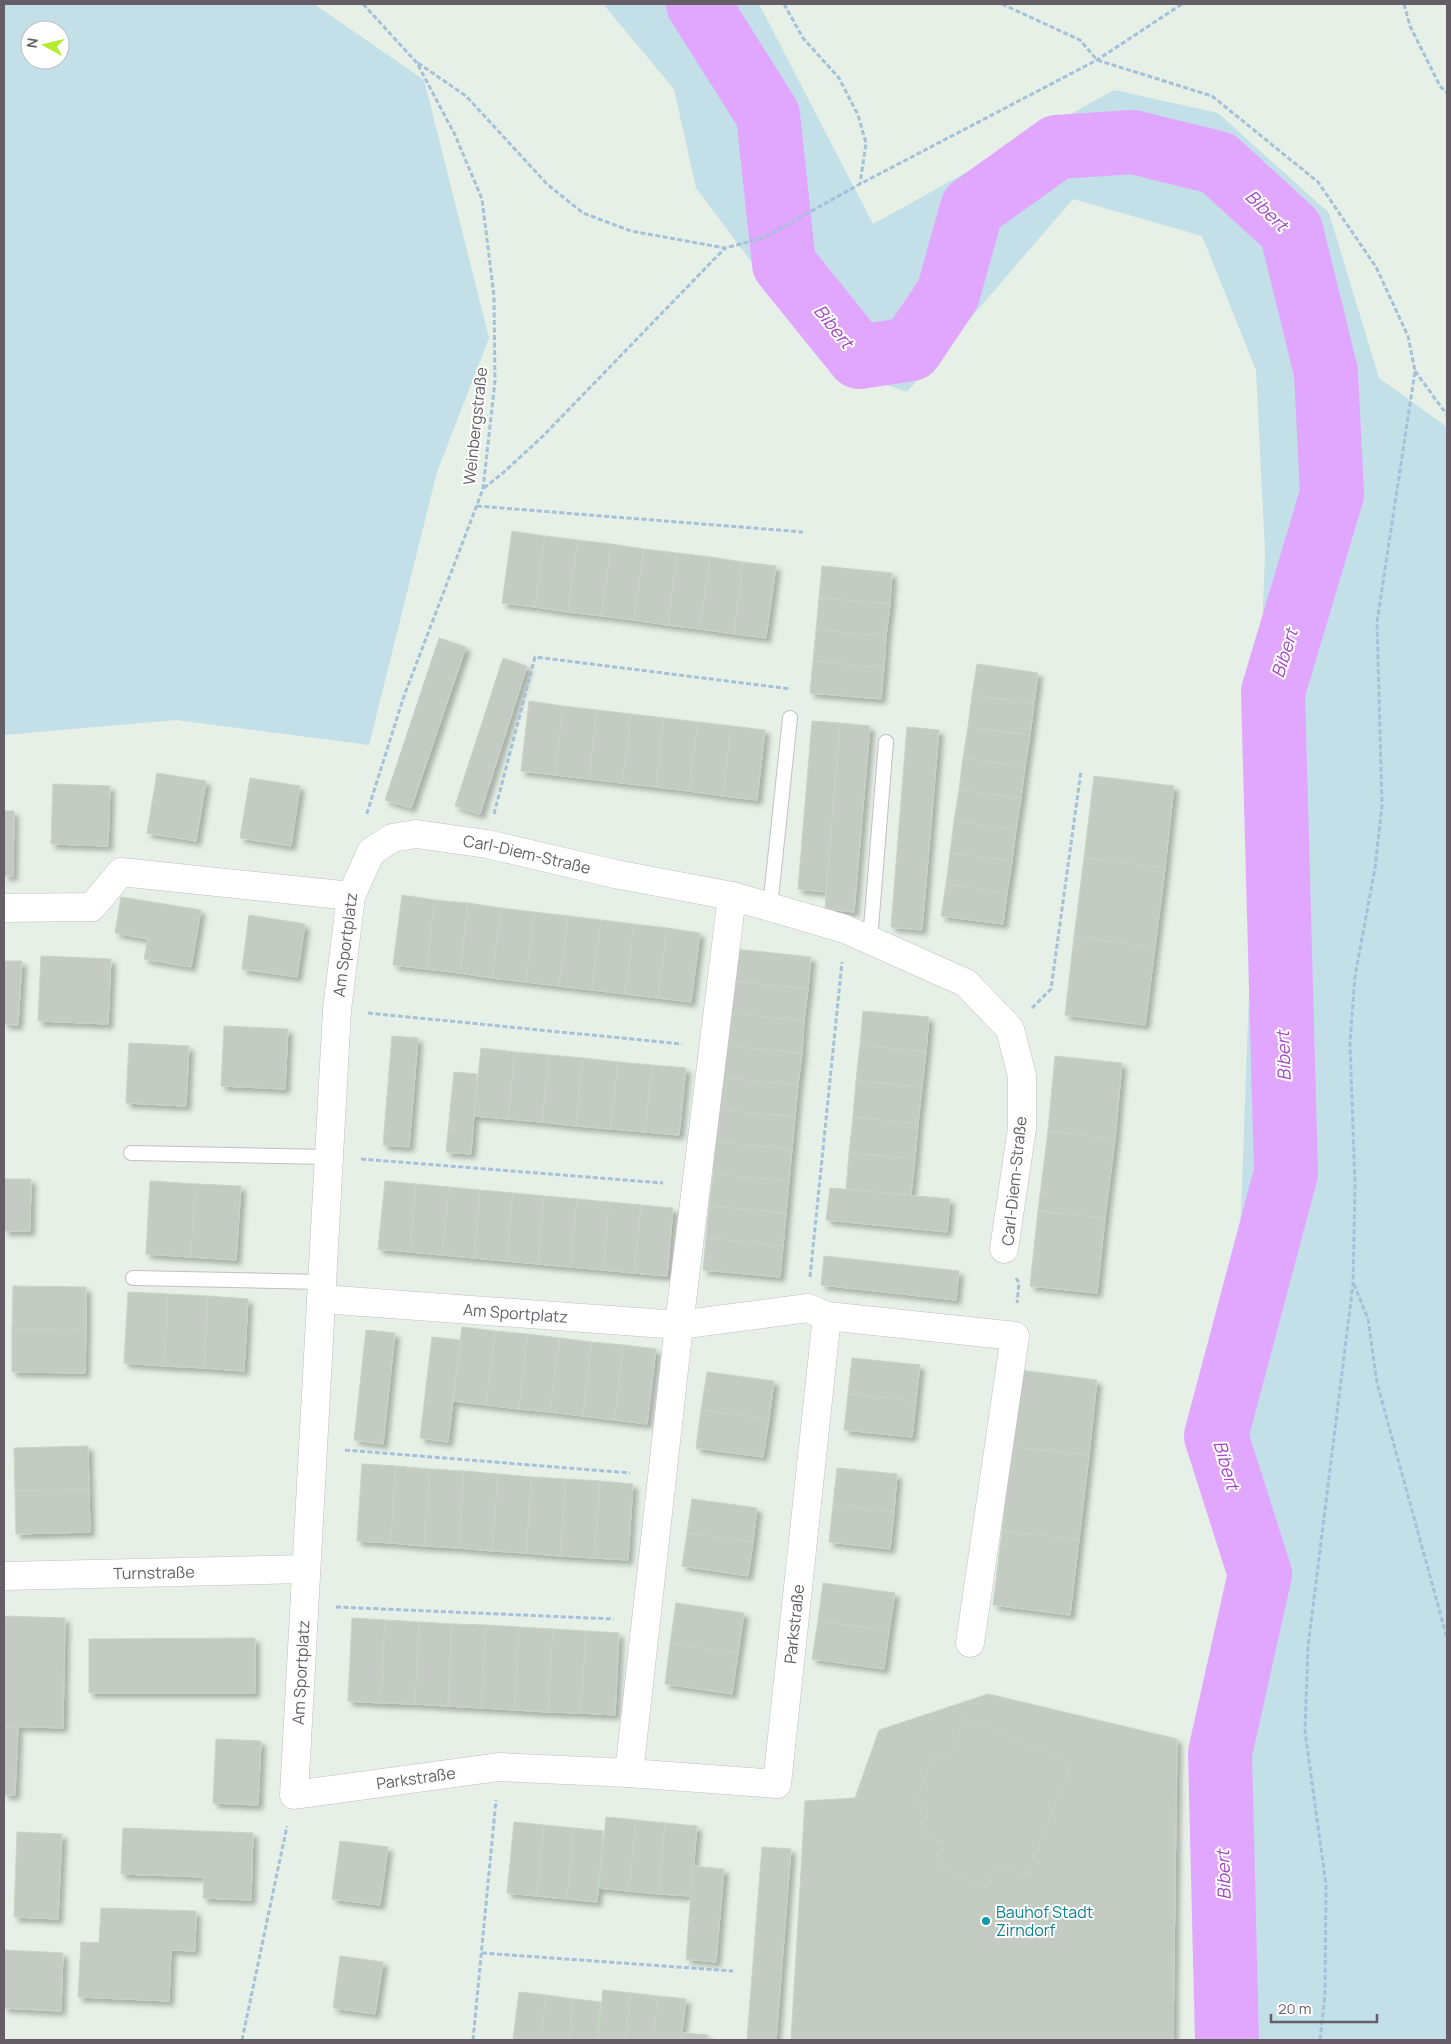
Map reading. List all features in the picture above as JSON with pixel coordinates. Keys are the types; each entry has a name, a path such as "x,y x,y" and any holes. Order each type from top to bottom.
{"street":[{"name":"Carl-Diem-Straße","path":"351,896 371,852 392,838 416,834 487,844 615,874 732,896 770,907 845,929 966,983 1010,1029 1022,1076 1022,1128 1004,1250"},
{"name":"Am Sportplatz","path":"4,908 92,907 121,872 351,896 337,1010 327,1157 322,1291 304,1568 294,1794"},
{"path":"629,1773 679,1325 732,896"},
{"name":"Am Sportplatz","path":"322,1291 679,1325"},
{"path":"679,1325 817,1312 1015,1336 970,1643"},
{"name":"Parkstraße","path":"294,1794 499,1768 629,1773 777,1784 817,1312"},
{"name":"Turnstraße","path":"4,1576 304,1568"}],"lane":[{"path":"770,907 790,718"},
{"path":"870,940 886,742"},
{"path":"131,1153 327,1157"},
{"path":"133,1278 322,1291"}],"path":[{"name":"Weinbergstraße","path":"363,4 417,63 455,135 482,199 494,296 495,381 483,488 404,696 365,819"},
{"path":"784,4 802,38 839,78 858,114 866,143 860,184"},
{"path":"1002,4 1080,40 1096,60 1212,96 1318,182 1376,267 1408,336 1415,371 1377,622 1382,805 1375,868 1355,976 1350,1043 1355,1185 1353,1284 1308,1647 1305,1731 1326,1885 1325,1994 1320,2040"},
{"path":"417,63 466,96 547,184 583,213 631,231 725,248 763,238 810,213 860,184 1096,60 1182,4"},
{"path":"1404,4 1410,26 1440,86 1447,94"},
{"path":"483,488 504,472 543,436 725,248"},
{"path":"1415,371 1447,415"},
{"path":"477,506 803,532"},
{"path":"487,844 535,657 791,690"},
{"path":"1010,1029 1050,989 1081,771"},
{"path":"817,1312 845,929"},
{"path":"337,1010 714,1047"},
{"path":"327,1157 696,1186"},
{"name":"Carl-Diem-Straße","path":"1004,1250 1019,1283 1015,1336"},
{"path":"1353,1284 1368,1319 1378,1383 1447,1638"},
{"path":"312,1448 662,1476"},
{"path":"303,1606 646,1620"},
{"path":"474,2040 499,1768"},
{"path":"242,2040 294,1794"},
{"path":"482,1953 733,1971"}],"shaded area":[{"path":"4,4 314,4 424,80 489,338 437,472 369,745 176,720 4,735"},
{"path":"603,4 759,4 873,224 1114,90 1218,113 1329,213 1379,378 1447,427 1447,2040 1211,2040 1265,552 1256,370 1202,236 1073,199 907,392 828,364 696,188 674,89"}],"building":[{"path":"512,531 545,536 535,607 502,603"},
{"path":"545,536 578,540 568,612 535,607"},
{"path":"578,540 611,544 602,616 568,612"},
{"path":"611,544 644,549 634,620 602,616"},
{"path":"644,549 677,553 668,625 634,620"},
{"path":"677,553 710,557 700,629 668,625"},
{"path":"710,557 743,562 734,634 700,629"},
{"path":"743,562 776,566 766,638 734,634"},
{"path":"822,566 892,573 890,604 819,598"},
{"path":"819,598 890,604 886,636 816,630"},
{"path":"816,630 886,636 884,668 813,661"},
{"path":"439,638 466,647 411,808 385,800"},
{"path":"503,658 527,666 480,814 455,806"},
{"path":"813,661 884,668 881,699 810,693"},
{"path":"977,664 1038,673 1034,704 972,695"},
{"path":"972,695 1034,704 1030,735 968,727"},
{"path":"529,701 563,706 555,775 521,771"},
{"path":"563,706 597,710 589,779 555,775"},
{"path":"597,710 631,714 622,783 589,779"},
{"path":"631,714 664,718 656,787 622,783"},
{"path":"664,718 698,722 689,791 656,787"},
{"path":"812,721 840,723 826,892 798,889"},
{"path":"698,722 731,726 723,796 689,791"},
{"path":"840,723 870,726 854,912 825,909"},
{"path":"731,726 765,730 757,800 723,796"},
{"path":"907,727 939,730 922,930 891,927"},
{"path":"968,727 1030,735 1025,767 963,758"},
{"path":"963,758 1025,767 1021,798 959,790"},
{"path":"157,773 206,781 196,841 147,833"},
{"path":"1094,776 1174,786 1165,868 1084,858"},
{"path":"250,778 300,786 291,846 240,838"},
{"path":"53,784 110,786 108,846 51,844"},
{"path":"959,790 1021,798 1016,830 954,821"},
{"path":"4,811 14,811 13,876 4,876"},
{"path":"954,821 1016,830 1012,861 950,853"},
{"path":"950,853 1012,861 1007,893 946,884"},
{"path":"1084,858 1165,868 1155,947 1074,937"},
{"path":"946,884 1007,893 1003,924 941,916"},
{"path":"402,895 435,900 426,969 393,965"},
{"path":"121,897 201,910 191,967 144,959 148,939 115,933"},
{"path":"435,900 468,903 460,973 426,969"},
{"path":"468,903 501,908 492,978 460,973"},
{"path":"501,908 534,912 526,982 492,978"},
{"path":"534,912 568,916 559,986 526,982"},
{"path":"249,915 305,924 297,977 242,969"},
{"path":"568,916 601,920 592,990 559,986"},
{"path":"601,920 634,924 625,994 592,990"},
{"path":"634,924 667,928 658,998 625,994"},
{"path":"667,928 700,933 691,1002 658,998"},
{"path":"1074,937 1155,947 1145,1025 1065,1015"},
{"path":"735,949 811,957 808,989 731,981"},
{"path":"41,956 111,959 108,1024 38,1021"},
{"path":"4,961 22,961 18,1025 4,1024"},
{"path":"731,981 808,989 804,1021 728,1013"},
{"path":"863,1011 929,1017 926,1052 860,1045"},
{"path":"728,1013 804,1021 802,1053 725,1046"},
{"path":"224,1026 288,1029 285,1089 221,1086"},
{"path":"392,1036 418,1038 409,1147 383,1145"},
{"path":"129,1043 189,1046 186,1106 126,1103"},
{"path":"860,1045 926,1052 922,1087 856,1081"},
{"path":"725,1046 802,1053 798,1085 722,1078"},
{"path":"481,1048 515,1052 508,1119 474,1116"},
{"path":"515,1052 549,1055 542,1122 508,1119"},
{"path":"549,1055 583,1058 576,1126 542,1122"},
{"path":"1055,1056 1122,1063 1115,1139 1048,1131"},
{"path":"583,1058 618,1062 611,1129 576,1126"},
{"path":"618,1062 652,1065 645,1132 611,1129"},
{"path":"652,1065 686,1068 679,1135 645,1132"},
{"path":"454,1072 477,1074 471,1154 446,1152"},
{"path":"722,1078 798,1085 795,1117 719,1110"},
{"path":"856,1081 922,1087 918,1124 853,1117"},
{"path":"719,1110 795,1117 792,1149 715,1142"},
{"path":"853,1117 918,1124 915,1159 849,1153"},
{"path":"1048,1131 1115,1139 1105,1218 1038,1211"},
{"path":"715,1142 792,1149 789,1181 713,1174"},
{"path":"849,1153 915,1159 911,1195 846,1189"},
{"path":"713,1174 789,1181 786,1213 709,1206"},
{"path":"4,1179 31,1179 30,1231 4,1231"},
{"path":"150,1181 195,1184 191,1257 146,1254"},
{"path":"385,1181 416,1184 410,1252 378,1249"},
{"path":"195,1184 241,1186 236,1260 191,1257"},
{"path":"416,1184 449,1187 442,1255 410,1252"},
{"path":"449,1187 480,1190 474,1258 442,1255"},
{"path":"830,1188 950,1199 947,1232 826,1220"},
{"path":"480,1190 513,1193 506,1261 474,1258"},
{"path":"513,1193 544,1196 538,1264 506,1261"},
{"path":"544,1196 577,1199 570,1267 538,1264"},
{"path":"577,1199 609,1202 603,1270 570,1267"},
{"path":"609,1202 641,1205 634,1273 603,1270"},
{"path":"641,1205 673,1208 667,1276 634,1273"},
{"path":"709,1206 786,1213 783,1246 706,1238"},
{"path":"1038,1211 1105,1218 1097,1293 1030,1286"},
{"path":"706,1238 783,1246 780,1277 703,1270"},
{"path":"824,1256 959,1271 956,1300 821,1285"},
{"path":"13,1286 86,1287 86,1330 12,1329"},
{"path":"128,1292 168,1294 164,1366 124,1363"},
{"path":"168,1294 208,1296 204,1368 164,1366"},
{"path":"208,1296 248,1299 244,1371 204,1368"},
{"path":"462,1327 495,1331 486,1405 453,1401"},
{"path":"12,1329 86,1330 85,1373 12,1372"},
{"path":"366,1330 395,1333 383,1444 354,1440"},
{"path":"495,1331 527,1334 519,1409 486,1405"},
{"path":"527,1334 560,1338 550,1412 519,1409"},
{"path":"432,1337 460,1340 448,1442 420,1438"},
{"path":"560,1338 591,1342 583,1416 550,1412"},
{"path":"591,1342 623,1345 615,1420 583,1416"},
{"path":"623,1345 656,1349 647,1424 615,1420"},
{"path":"852,1358 920,1365 916,1401 848,1394"},
{"path":"1020,1370 1097,1380 1089,1455 1011,1447"},
{"path":"707,1372 774,1381 769,1419 701,1410"},
{"path":"848,1394 916,1401 912,1437 844,1430"},
{"path":"701,1410 769,1419 763,1457 696,1448"},
{"path":"88,1446 89,1489 15,1491 14,1448"},
{"path":"1011,1447 1089,1455 1079,1539 1002,1531"},
{"path":"362,1464 396,1466 391,1543 357,1541"},
{"path":"396,1466 430,1469 424,1546 391,1543"},
{"path":"837,1468 897,1474 894,1512 833,1505"},
{"path":"430,1469 464,1471 459,1548 424,1546"},
{"path":"464,1471 498,1474 492,1551 459,1548"},
{"path":"498,1474 532,1477 526,1553 492,1551"},
{"path":"532,1477 566,1479 560,1556 526,1553"},
{"path":"566,1479 600,1481 594,1558 560,1556"},
{"path":"600,1481 633,1484 628,1560 594,1558"},
{"path":"89,1489 90,1532 16,1534 15,1491"},
{"path":"692,1499 757,1508 753,1542 687,1533"},
{"path":"833,1505 894,1512 890,1549 829,1542"},
{"path":"1002,1531 1079,1539 1070,1615 993,1605"},
{"path":"687,1533 753,1542 748,1576 682,1566"},
{"path":"823,1583 895,1593 889,1631 818,1621"},
{"path":"676,1603 744,1613 738,1653 670,1644"},
{"path":"4,1616 65,1618 63,1728 4,1726"},
{"path":"352,1618 385,1620 381,1703 348,1701"},
{"path":"385,1620 419,1622 415,1704 381,1703"},
{"path":"818,1621 889,1631 884,1669 812,1659"},
{"path":"419,1622 452,1624 448,1706 415,1704"},
{"path":"452,1624 486,1625 481,1708 448,1706"},
{"path":"486,1625 519,1627 515,1710 481,1708"},
{"path":"519,1627 553,1629 548,1712 515,1710"},
{"path":"553,1629 586,1631 581,1713 548,1712"},
{"path":"586,1631 619,1633 615,1715 581,1713"},
{"path":"255,1638 255,1693 89,1693 89,1639"},
{"path":"670,1644 738,1653 732,1694 665,1684"},
{"name":"Bauhof Stadt Zirndorf","path":"988,1694 1177,1739 1173,2040 791,2040 805,1801 855,1798 879,1730"},
{"path":"965,1718 1072,1763 1026,1875 997,1863 987,1887 934,1865 943,1843 919,1833 929,1808 915,1802 934,1756 948,1761"},
{"path":"4,1726 18,1727 15,1795 4,1795"},
{"path":"216,1739 261,1741 258,1805 213,1803"},
{"path":"606,1817 636,1820 629,1891 599,1888"},
{"path":"636,1820 665,1823 659,1894 629,1891"},
{"path":"514,1822 544,1825 537,1896 507,1893"},
{"path":"665,1823 697,1826 691,1896 659,1894"},
{"path":"544,1825 574,1828 567,1899 537,1896"},
{"path":"123,1828 253,1833 251,1900 203,1898 204,1877 121,1874"},
{"path":"574,1828 603,1831 597,1902 567,1899"},
{"path":"17,1832 62,1834 58,1919 14,1917"},
{"path":"340,1841 388,1847 380,1905 332,1899"},
{"path":"762,1847 791,1849 776,2040 747,2040"},
{"path":"693,1866 724,1869 716,1962 686,1959"},
{"path":"101,1908 196,1911 195,1951 171,1950 169,2001 78,1997 81,1942 99,1943"},
{"path":"4,1950 63,1953 61,2011 4,2008"},
{"path":"340,1956 383,1962 375,2014 333,2008"},
{"path":"603,1990 631,1993 625,2040 598,2040"},
{"path":"519,1992 546,1995 541,2040 513,2040"},
{"path":"631,1993 658,1996 653,2040 625,2040"},
{"path":"546,1995 574,1999 569,2040 541,2040"},
{"path":"658,1996 686,1999 681,2040 653,2040"},
{"path":"574,1999 601,2002 596,2040 569,2040"},
{"path":"682,2033 708,2035 707,2040 682,2040"}],"waterway":[{"name":"Bibert","path":"698,4 768,115 784,264 859,357 911,349 948,294 972,208 1057,147 1133,142 1218,163 1291,230 1326,372 1332,494 1273,692 1286,1173 1216,1436 1260,1574 1220,1753 1227,2040"}],"place":[{"name":"Bauhof Stadt Zirndorf","path":"986,1921"}]}
